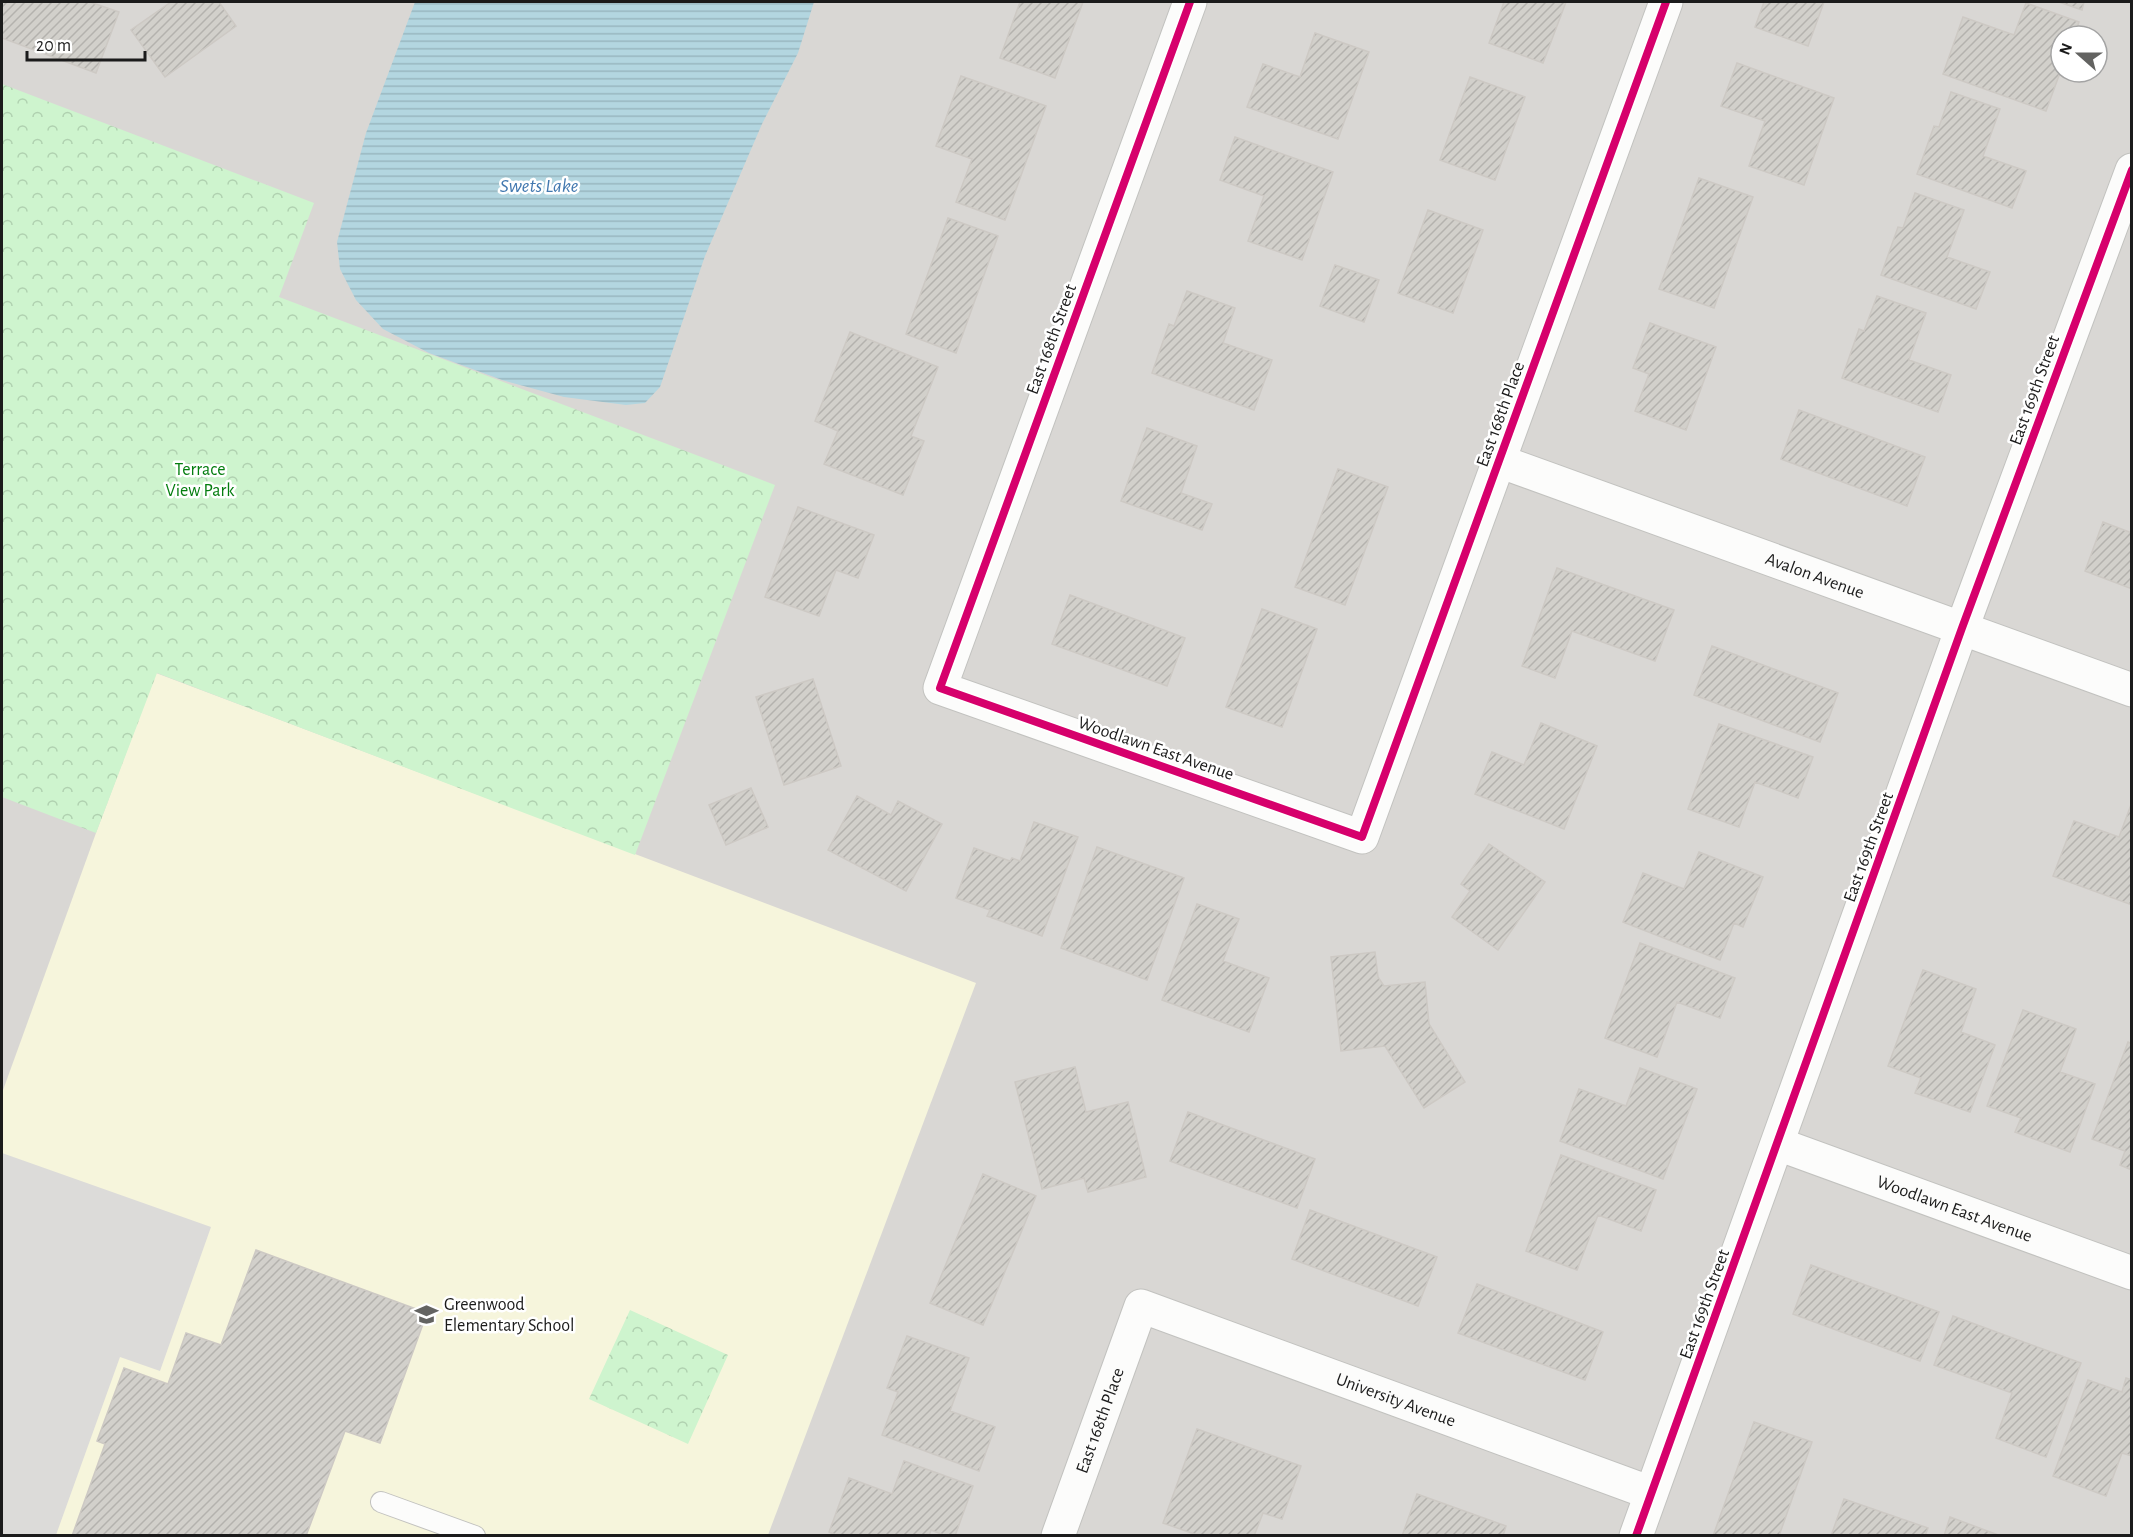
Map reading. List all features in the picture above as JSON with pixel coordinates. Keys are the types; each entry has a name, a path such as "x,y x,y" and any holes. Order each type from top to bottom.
{"street":[{"name":"East 168th Street","path":"940,688 1190,2"},
{"name":"East 168th Place","path":"1362,837 1666,2"},
{"name":"East 169th Street","path":"1636,1536 1962,628 2132,170"},
{"name":"Avalon Avenue","path":"1498,461 2132,690"},
{"name":"Woodlawn East Avenue","path":"940,688 1362,837"},
{"name":"Woodlawn East Avenue","path":"1778,1144 2132,1273"},
{"name":"East 168th Place","path":"1058,1536 1141,1306"},
{"name":"University Avenue","path":"1141,1306 1651,1493"}],"lane":[{"path":"381,1502 475,1536"}],"shaded area":[{"path":"2,2 2131,2 2131,1535 2,1535"},
{"name":"Greenwood Elementary School","path":"156,673 976,983 768,1535 2,1535 2,1093"},
{"path":"2,1153 211,1227 160,1371 120,1357 56,1535 2,1535"}],"green space":[{"name":"Terrace View Park","path":"2,84 314,203 279,297 775,485 635,855 157,673 96,833 2,797"},
{"path":"630,1310 728,1355 688,1444 589,1399"}],"water":[{"name":"Swets Lake","path":"415,2 814,2 798,53 762,124 705,256 660,387 645,403 626,405 564,397 502,380 429,353 383,329 356,300 340,269 337,242 366,133"}],"building":[{"path":"2,2 90,2 119,12 96,73 2,38"},
{"path":"171,2 219,2 236,26 165,77 131,30"},
{"path":"1020,2 1083,2 1055,78 1000,58"},
{"path":"1504,2 1566,2 1543,63 1489,43"},
{"path":"1764,2 1824,2 1808,46 1755,27"},
{"path":"2059,2 2084,2 2082,10"},
{"path":"2026,3 2079,22 2078,24 2049,24 2049,84 2056,84 2046,111 1943,74 1963,17 2014,35"},
{"path":"1315,33 1369,52 1338,139 1247,107 1263,64 1300,77"},
{"path":"1737,63 1834,98 1804,185 1749,166 1765,121 1721,106"},
{"path":"961,76 1046,106 1005,220 956,202 972,159 936,146"},
{"path":"1470,77 1525,97 1495,180 1440,160"},
{"path":"1951,92 2000,109 1983,156 2026,171 2012,208 1917,174 1934,126 1939,127"},
{"path":"1235,137 1333,172 1302,260 1248,241 1264,196 1220,180"},
{"path":"1699,178 1753,197 1714,308 1659,289"},
{"path":"1915,193 1964,210 1947,257 1990,272 1976,309 1881,275 1898,227 1903,228"},
{"path":"1428,210 1483,230 1453,313 1398,293"},
{"path":"948,218 998,236 956,353 906,334"},
{"path":"1335,265 1379,280 1364,322 1320,306"},
{"path":"1187,291 1235,308 1223,343 1272,360 1254,410 1152,373 1169,324 1174,326"},
{"path":"1877,296 1926,313 1909,360 1951,375 1938,412 1842,378 1859,329 1864,331"},
{"path":"1650,323 1716,347 1686,430 1635,411 1649,374 1633,368"},
{"path":"850,332 938,367 911,436 924,441 903,495 824,464 838,431 815,421"},
{"path":"1799,410 1925,457 1907,506 1781,459"},
{"path":"1147,428 1197,446 1181,493 1212,504 1202,530 1121,501"},
{"path":"1338,469 1388,487 1345,605 1295,587"},
{"path":"798,507 874,535 858,578 836,570 819,616 765,597"},
{"path":"2103,522 2132,533 2132,589 2085,571"},
{"path":"1557,568 1674,610 1655,661 1572,631 1555,678 1522,666"},
{"path":"1070,595 1185,638 1167,686 1052,644"},
{"path":"1262,609 1317,629 1282,727 1226,707"},
{"path":"1712,646 1838,693 1820,742 1694,695"},
{"path":"813,679 841,766 784,785 756,697"},
{"path":"1541,723 1597,746 1564,829 1475,794 1492,752 1524,765"},
{"path":"1719,724 1813,757 1798,798 1755,782 1739,827 1688,809"},
{"path":"751,788 768,827 726,845 709,805"},
{"path":"857,796 891,815 898,801 942,824 906,891 828,850"},
{"path":"2132,802 2132,905 2053,876 2074,821 2119,837"},
{"path":"1034,822 1078,837 1042,936 987,916 990,910 956,898 974,848 1010,861 1012,858 1020,861"},
{"path":"1489,844 1545,882 1498,950 1452,917 1470,891 1461,884"},
{"path":"1097,847 1184,878 1147,980 1061,948"},
{"path":"1699,852 1763,877 1743,927 1734,923 1720,960 1623,922 1643,873 1684,889"},
{"path":"1197,904 1239,919 1223,961 1269,978 1249,1032 1162,1000"},
{"path":"1640,943 1735,978 1720,1018 1677,1002 1657,1057 1605,1038"},
{"path":"1375,952 1378,977 1384,986 1425,982 1429,1024 1465,1082 1424,1108 1385,1046 1341,1051 1331,957"},
{"path":"1923,970 1976,989 1961,1032 1995,1045 1970,1112 1915,1093 1921,1078 1888,1066"},
{"path":"2023,1010 2076,1029 2060,1072 2095,1084 2070,1152 2015,1132 2021,1118 1987,1106"},
{"path":"2128,1042 2132,1044 2132,1170 2120,1165 2125,1151 2092,1139"},
{"path":"1075,1067 1086,1112 1128,1102 1146,1177 1088,1192 1084,1178 1042,1189 1015,1082"},
{"path":"1640,1068 1697,1089 1663,1179 1560,1141 1579,1089 1626,1106"},
{"path":"1188,1112 1315,1159 1297,1208 1170,1161"},
{"path":"1561,1155 1656,1190 1641,1231 1598,1215 1577,1270 1526,1251"},
{"path":"983,1174 1036,1196 983,1325 930,1303"},
{"path":"1310,1210 1437,1257 1418,1306 1292,1259"},
{"path":"256,1250 427,1313 380,1443 345,1431 306,1536 72,1536 105,1444 97,1441 124,1368 168,1384 186,1333 221,1345"},
{"path":"1811,1265 1939,1312 1920,1361 1793,1314"},
{"path":"1477,1284 1603,1332 1585,1380 1458,1333"},
{"path":"1953,1316 2081,1363 2046,1457 1996,1438 2012,1393 1934,1365"},
{"path":"907,1336 969,1358 950,1411 995,1427 979,1471 882,1435 898,1392 887,1388"},
{"path":"2126,1378 2132,1380 2132,1456 2122,1453 2106,1496 2053,1476 2088,1380 2122,1392"},
{"path":"1754,1422 1812,1442 1779,1536 1713,1536"},
{"path":"1197,1429 1301,1466 1282,1519 1263,1513 1254,1536 1200,1536 1163,1523"},
{"path":"904,1461 973,1486 955,1536 946,1536 931,1530 929,1536 838,1536 829,1532 849,1478 892,1494"},
{"path":"1417,1494 1506,1526 1503,1536 1402,1536"},
{"path":"1844,1499 1928,1528 1925,1536 1831,1536"},
{"path":"1950,1517 2001,1536 1944,1536"}],"cycle path":[{"path":"1190,2 940,688 1362,837 1666,2"},
{"path":"1636,1536 1962,628 2132,170"}],"place":[{"name":"Greenwood Elementary School","path":"426,1314"}]}
